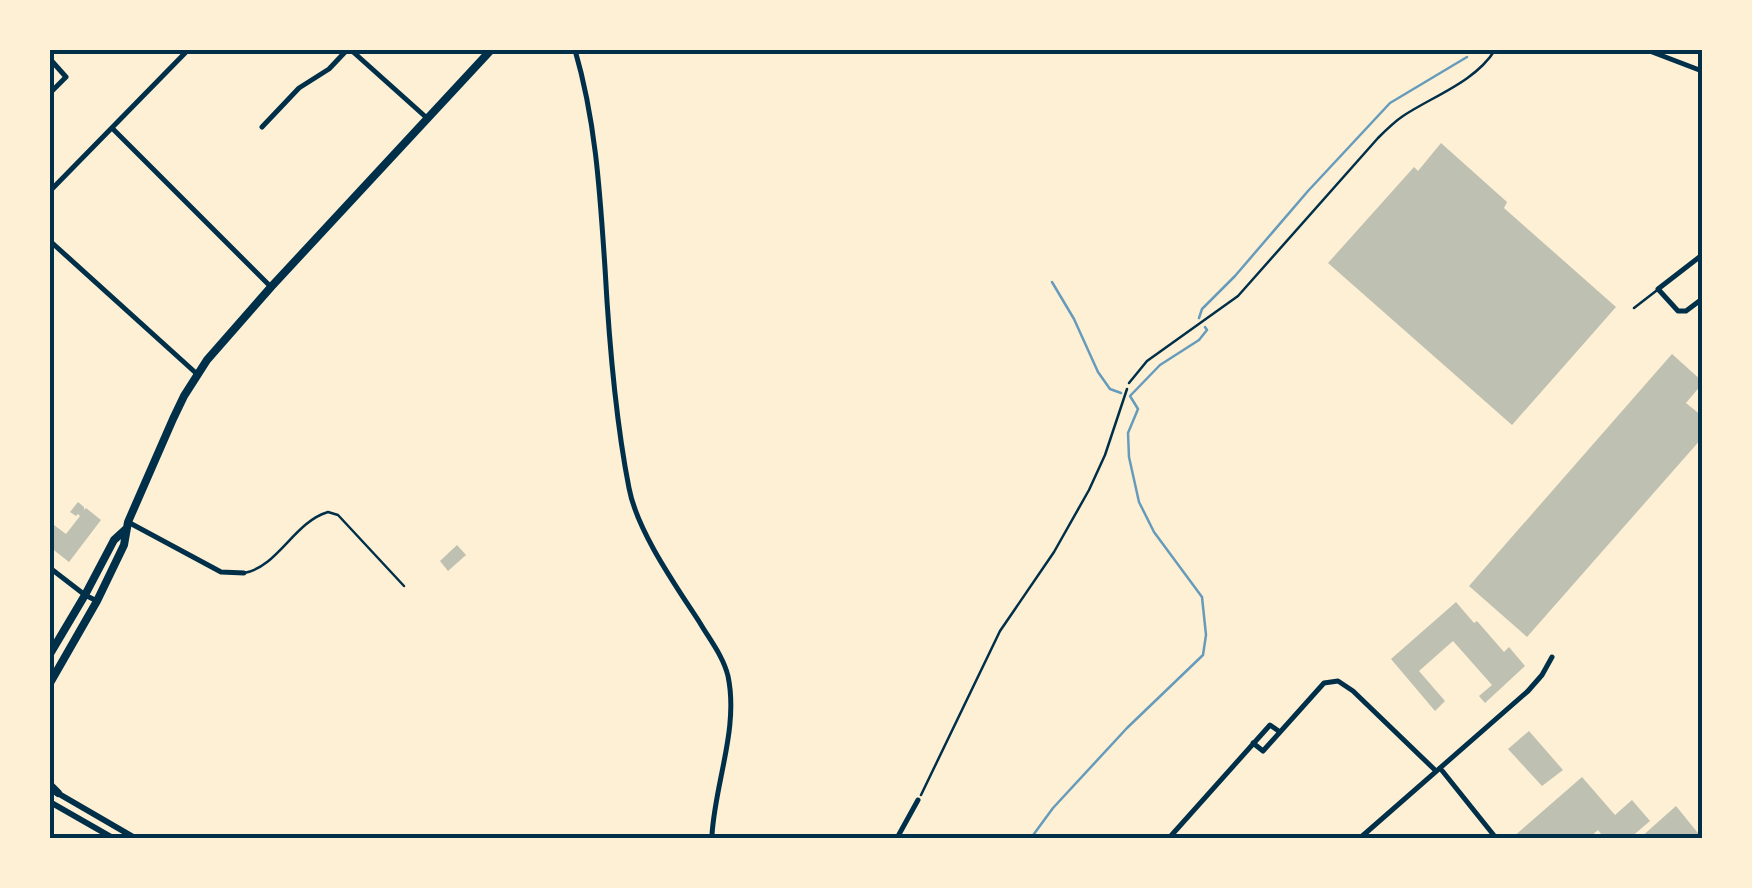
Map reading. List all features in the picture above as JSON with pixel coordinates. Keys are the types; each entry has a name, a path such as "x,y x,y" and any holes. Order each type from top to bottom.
{"main road":[{"path":"50,684 124,545 127,526 197,374 270,287 491,50"},
{"path":"52,648 114,540 127,526"}],"street":[{"path":"50,191 188,50"},
{"path":"262,127 299,88 329,69 349,50 428,119"},
{"path":"575,50 594,142 617,397 630,494 646,534 718,652 728,679 728,732 713,810 712,837"},
{"path":"1647,50 1702,71"},
{"path":"50,59 66,77 50,92"},
{"path":"112,128 270,287"},
{"path":"50,241 197,374"},
{"path":"1702,255 1658,289 1678,311 1686,311 1702,298"},
{"path":"127,526 221,572 244,573"},
{"path":"50,568 97,601"},
{"path":"1360,838 1528,692 1552,657"},
{"path":"1253,744 1264,751 1324,683 1338,681 1438,770 1496,838"},
{"path":"1169,838 1270,725 1280,732"},
{"path":"53,789 135,838"},
{"path":"897,838 918,800"},
{"path":"50,802 113,838"}],"lane":[{"path":"1129,383 1148,361 1238,296 1378,138 1398,120 1469,76 1494,50"},
{"path":"1634,308 1658,289"},
{"path":"244,573 257,570 312,519 328,512 338,515 404,586"}],"path":[{"path":"918,800 1000,631 1054,552 1089,490 1129,383"}],"building":[{"path":"1441,143 1507,202 1504,208 1616,307 1512,425 1328,263 1414,167 1418,171"},
{"path":"1672,354 1702,381 1686,403 1702,416 1702,438 1527,637 1469,586"},
{"path":"78,502 101,520 69,562 50,547 50,522 66,534 80,516 70,512"},
{"path":"457,545 466,555 448,571 440,561"},
{"path":"1456,602 1504,652 1509,647 1525,666 1485,703 1479,696 1492,685 1453,641 1419,671 1445,701 1435,711 1391,659"},
{"path":"1529,731 1563,770 1542,786 1508,749"},
{"path":"1582,777 1615,815 1632,800 1650,821 1630,838 1604,838 1598,830 1589,838 1512,838"},
{"path":"1676,806 1702,838 1640,838"}],"waterway":[{"path":"1199,318 1202,309 1390,103 1467,57"},
{"path":"1052,282 1098,372 1110,389 1121,393"},
{"path":"1031,838 1053,808 1127,728 1203,655 1206,635 1202,597 1154,532 1139,502 1128,433 1138,409 1130,396 1160,365 1199,340 1207,330 1205,327"}]}
